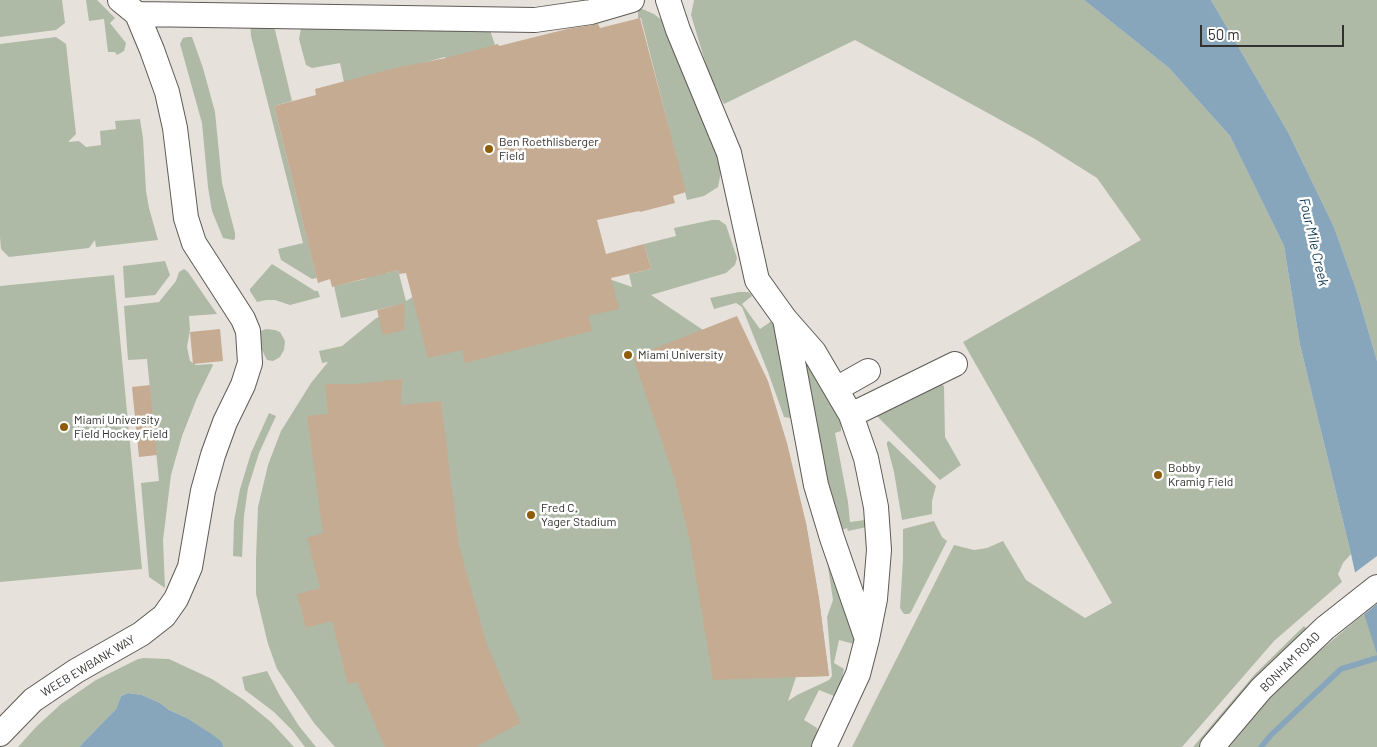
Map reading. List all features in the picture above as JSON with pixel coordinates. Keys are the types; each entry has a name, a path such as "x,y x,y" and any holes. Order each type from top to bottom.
{"street":[{"path":"128,7 534,20 591,12 632,0"},
{"path":"668,0 678,30 728,153 757,280 785,319 814,352 851,415 866,458 876,507 879,550 875,599 868,639 858,674 824,747"},
{"name":"WEEB EWBANK WAY","path":"0,734 33,700 76,671 141,634 164,616 176,599 190,567 202,491 213,455 225,422 243,385 250,363 248,331 243,319 194,243 186,218 175,128 167,92 152,50 128,7"},
{"path":"785,319 816,485 832,538 868,639"},
{"path":"851,415 955,364"},
{"path":"836,389 868,371"},
{"name":"BONHAM ROAD","path":"1212,747 1262,689 1324,628 1377,587"}],"green space":[{"path":"0,0 62,0 65,23 56,30 0,37"},
{"path":"86,0 97,0 115,18 110,23 126,43 124,51 117,55 115,52 108,52 104,19 89,21"},
{"path":"694,0 1084,0 1169,68 1230,136 1284,246 1300,345 1351,554 1343,563 1338,574 1342,582 1274,641 1182,747 852,747 954,545 974,550 987,548 1003,541 1026,580 1085,618 1112,603 963,342 1141,240 1097,178 1035,139 855,40 724,104 710,78 691,15"},
{"path":"1211,0 1377,0 1377,361 1357,292 1334,227 1288,132"},
{"path":"640,8 654,14 663,21 722,167 718,187 704,196 687,200 641,18 638,18"},
{"path":"250,22 272,25 275,30 292,101 274,106 317,278 312,279 281,260 278,249 303,243 251,36"},
{"path":"301,28 490,30 495,45 447,63 445,57 345,87 340,63 312,68 306,65 299,39"},
{"path":"56,37 66,44 76,134 68,142 79,141 86,147 101,145 100,131 116,129 115,121 140,119 146,191 158,240 96,247 95,240 89,248 9,257 1,249 0,44"},
{"path":"192,37 215,112 222,183 235,233 235,239 233,240 223,238 212,211 202,123 180,44 183,38"},
{"name":"Fred C. Yager Stadium","path":"719,220 726,225 737,258 735,265 726,273 651,295 703,330 806,523 819,599 829,676 796,677 788,701 829,680 832,676 827,617 833,600 826,554 855,641 854,644 839,640 834,663 844,669 842,679 834,696 819,690 804,720 817,728 818,732 811,747 335,747 314,723 277,669 268,644 256,594 258,507 268,465 281,431 311,383 328,362 322,363 319,351 342,346 375,319 398,305 341,318 334,286 365,279 384,266 386,273 398,270 406,301 418,294 595,274 632,287 629,274 651,269 644,244 676,236 674,228"},
{"path":"165,261 170,275 155,295 125,298 123,266"},
{"path":"272,264 315,291 318,291 320,297 290,305 275,300 257,302 250,289"},
{"path":"184,269 217,314 189,316 190,330 187,347 190,361 196,365 213,365 182,436 171,475 163,540 165,588 149,577 141,483 159,481 147,359 128,360 124,306 159,302 176,281 179,272"},
{"name":"Miami University Field Hockey Field","path":"114,275 142,569 0,582 0,286"},
{"path":"739,292 751,294 752,296 742,304 760,329 773,320 775,323 790,418 784,417 742,307 736,303 714,309 710,298"},
{"path":"266,329 280,332 285,341 284,350 280,357 273,361 267,360 259,344 258,332"},
{"path":"805,360 841,423 841,431 835,433 850,522 865,520 867,527 848,531 847,528 842,530 836,515 819,445"},
{"path":"939,381 944,386 945,437 961,465 940,480 875,414"},
{"path":"269,413 276,416 259,453 248,488 244,516 242,557 233,556 234,521 240,489 251,453"},
{"path":"889,441 936,486 932,501 932,514 902,520 894,472 887,445"},
{"path":"934,521 942,537 947,541 911,612 904,614 900,608 903,529"},
{"path":"1377,608 1377,747 1222,747 1258,703 1364,614"},
{"path":"1304,626 1307,629 1259,678 1200,747 1193,747 1255,674"},
{"path":"138,659 169,659 212,679 244,700 271,722 294,747 224,747 221,741 187,718 142,695 128,693 121,696 116,709 79,747 18,747 61,704 96,680"},
{"path":"267,671 299,726 316,747 305,747 292,730 274,712 245,690 242,677"}],"water":[{"name":"Four Mile Creek","path":"1084,0 1211,0 1288,132 1334,227 1357,292 1377,361 1377,654 1364,614 1300,345 1284,246 1230,136 1169,68"},
{"path":"128,693 142,695 187,718 221,741 224,747 79,747 116,709 121,696"}],"pier":[{"path":"1377,556 1377,604 1362,616 1353,574"}],"building":[{"path":"640,18 686,192 673,196 675,203 597,220 606,254 644,244 651,269 611,278 619,309 588,316 592,331 465,363 462,350 428,358 406,273 399,274 398,270 332,287 330,279 318,283 274,106 316,95 315,89 395,68 446,58 498,44 499,46 567,29 598,24 600,28"},
{"path":"405,303 404,330 383,335 377,310"},
{"path":"737,316 768,381 787,443 806,523 819,599 829,676 713,680 689,537 674,477 633,357"},
{"path":"220,329 223,361 193,364 190,332"},
{"path":"402,379 401,405 441,401 459,546 487,645 520,723 476,747 385,747 357,682 348,684 332,621 306,628 297,594 320,588 307,538 323,533 307,416 328,414 325,384 358,384"},
{"path":"150,385 157,455 139,457 132,387"}],"waterway":[{"path":"1261,747 1271,735 1341,669 1377,658"}],"place":[{"name":"Ben Roethlisberger Field","path":"489,149"},
{"name":"Miami University","path":"628,355"},
{"name":"Miami University Field Hockey Field","path":"64,427"},
{"name":"Bobby Kramig Field","path":"1158,475"},
{"name":"Fred C. Yager Stadium","path":"531,515"}]}
